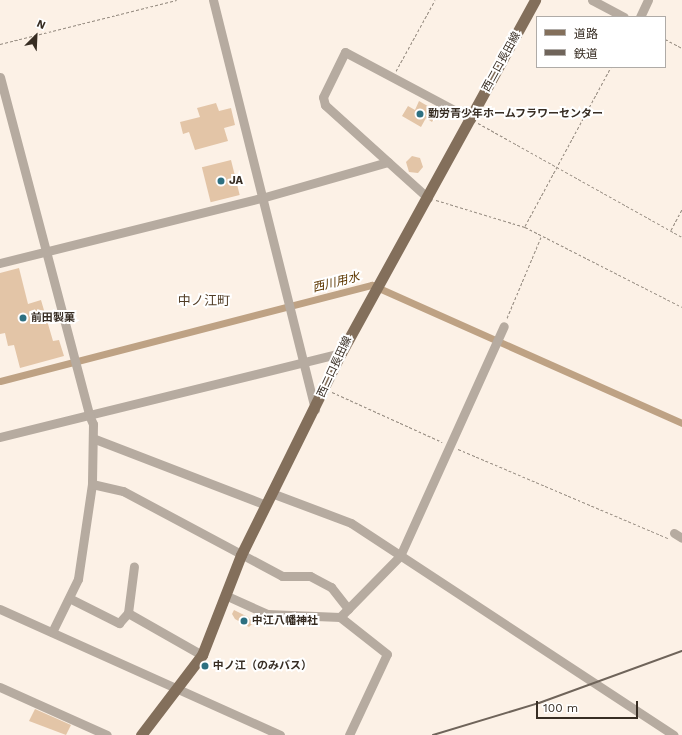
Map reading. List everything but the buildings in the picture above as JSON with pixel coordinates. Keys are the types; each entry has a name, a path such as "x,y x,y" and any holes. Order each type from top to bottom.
{"main road":[{"name":"西二口長田線","path":"141,735 178,689 202,655 241,555 266,505 274,494 326,389 341,353 387,268 428,198 535,0"}],"street":[{"path":"213,0 265,197 286,295 315,409"},
{"path":"592,0 622,16"},
{"path":"640,16 648,0"},
{"path":"428,198 325,105 323,97 345,52 471,119"},
{"path":"0,77 80,390 91,419 95,439 92,484 85,544 71,598 52,632"},
{"path":"0,263 265,197 388,162"},
{"path":"340,617 400,556 504,326"},
{"path":"0,437 91,419 341,353"},
{"path":"95,439 266,505"},
{"path":"92,484 123,491 282,576 310,576 331,587 348,609"},
{"path":"274,494 351,523 400,556 581,671 674,735"},
{"path":"674,533 682,538"},
{"path":"71,598 119,623 128,613 134,566"},
{"path":"225,595 267,614 340,617 387,654 349,735"},
{"path":"0,609 280,735"},
{"path":"128,613 202,655"},
{"path":"0,687 107,735"}],"path":[{"path":"0,44 177,0"},
{"path":"393,77 435,0"},
{"path":"666,40 682,48"},
{"path":"525,227 555,166 610,68"},
{"path":"471,119 682,237"},
{"path":"428,198 525,227 682,307"},
{"path":"670,230 682,209"},
{"path":"504,326 542,236"},
{"path":"326,389 449,445 659,537"}],"waterway":[{"name":"西川用水","path":"0,381 372,285 682,423"}],"railway":[{"path":"433,735 539,703 682,651"}],"place":[{"name":"勤労青少年ホームフラワーセンター","path":"420,114"},
{"name":"JA","path":"221,181"},
{"name":"前田製菓","path":"23,318"},
{"name":"中江八幡神社","path":"244,621"},
{"name":"中ノ江（のみバス）","path":"205,666"}],"district":[{"name":"中ノ江町","path":"204,301"}]}
